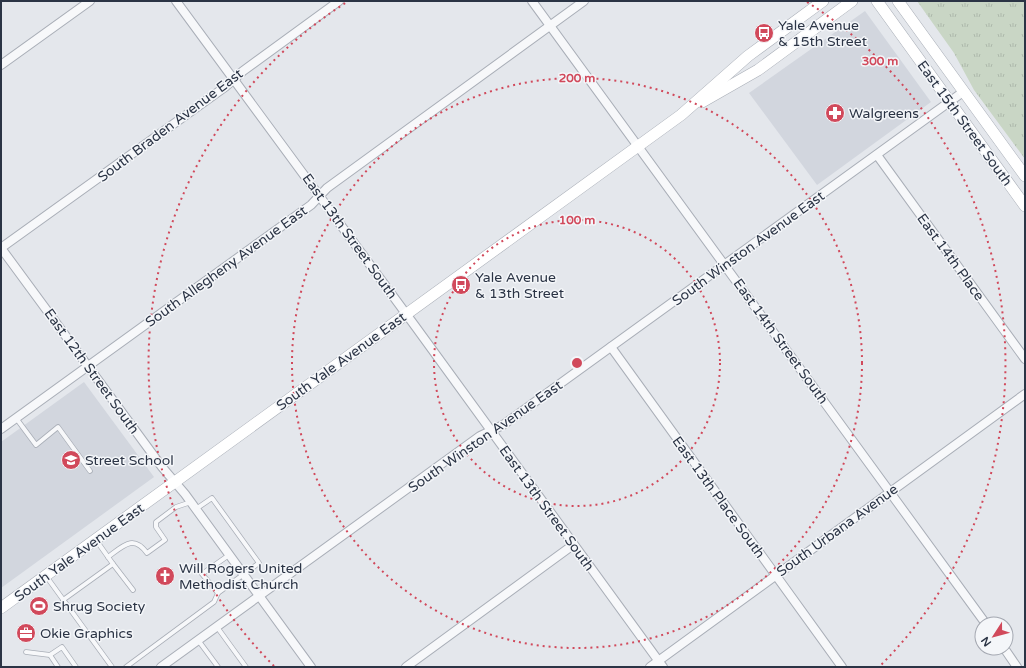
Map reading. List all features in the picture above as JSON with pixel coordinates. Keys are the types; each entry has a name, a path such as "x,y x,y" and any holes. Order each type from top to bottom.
{"main road":[{"name":"South Yale Avenue East","path":"681,115 748,56 823,1"},
{"name":"South Yale Avenue East","path":"1,608 681,115 758,70 852,1"},
{"name":"East 15th Street South","path":"877,1 1025,206"},
{"name":"East 15th Street South","path":"898,1 1025,176"},
{"path":"748,56 758,70"}],"street":[{"path":"1,65 90,1"},
{"name":"East 13th Street South","path":"176,1 661,664"},
{"name":"South Braden Avenue East","path":"1,248 339,1"},
{"name":"East 14th Street South","path":"532,1 891,491 980,616"},
{"name":"South Allegheny Avenue East","path":"1,429 311,204 327,188 584,1"},
{"name":"South Winston Avenue East","path":"161,667 480,436 503,425 964,92"},
{"name":"East 14th Place","path":"877,155 1025,359"},
{"name":"East 12th Street South","path":"1,248 191,502 311,667"},
{"name":"East 13th Place South","path":"611,347 842,667"},
{"name":"South Urbana Avenue","path":"650,667 661,664 776,576 1025,394"},
{"path":"406,667 573,545"},
{"path":"1009,656 1017,667"}],"lane":[{"path":"16,418 36,445 58,428 90,471"},
{"path":"126,667 214,602 218,593 259,563 212,498 196,509"},
{"path":"108,557 131,542 137,543 147,553 165,540 156,527 156,522 176,507 191,502"},
{"path":"96,539 133,590"},
{"path":"218,593 202,574 229,555"},
{"path":"63,600 113,564"},
{"path":"46,576 112,667"},
{"path":"217,627 246,667"},
{"path":"198,640 218,667"},
{"path":"26,652 50,655 62,646 76,667"},
{"path":"50,655 58,667"}],"shaded area":[{"path":"865,11 931,102 817,185 749,93"},
{"name":"Street School","path":"84,382 154,477 1,588 1,442"}],"green space":[{"path":"917,1 1025,1 1025,159 974,90 954,53"}],"place":[{"name":"Yale Avenue & 15th Street","path":"764,33"},
{"name":"Walgreens","path":"835,113"},
{"name":"Yale Avenue & 13th Street","path":"461,285"},
{"name":"Street School","path":"71,460"},
{"name":"Will Rogers United Methodist Church","path":"165,576"},
{"name":"Shrug Society","path":"39,606"},
{"name":"Okie Graphics","path":"26,633"}]}
